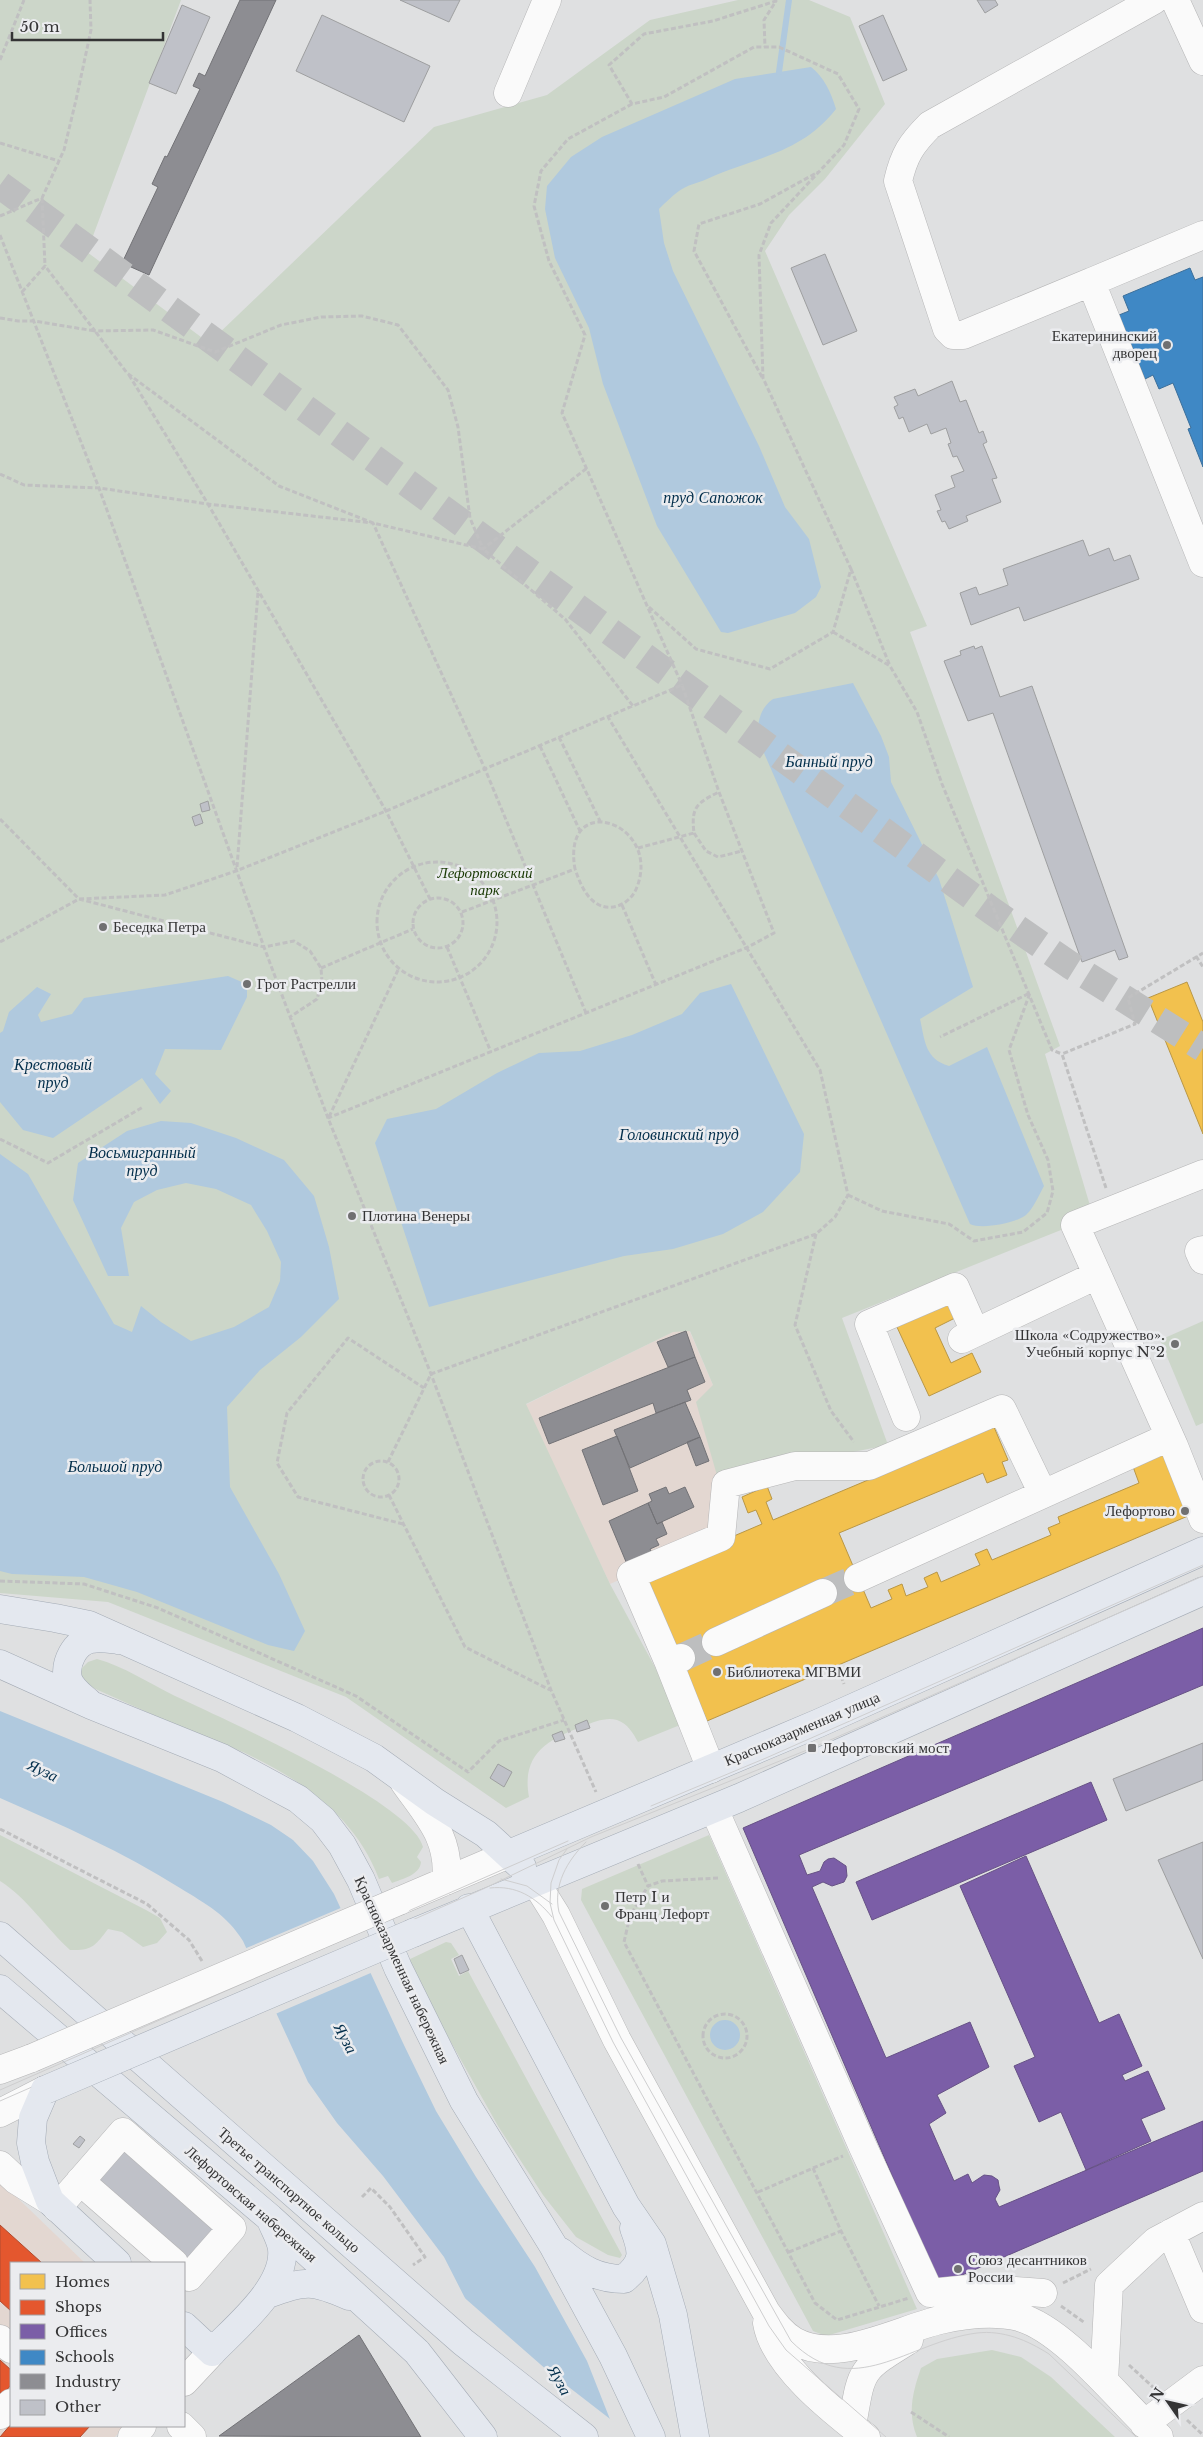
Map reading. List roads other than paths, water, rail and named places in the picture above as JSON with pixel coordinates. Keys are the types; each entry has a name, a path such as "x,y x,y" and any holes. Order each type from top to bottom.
{"main road":[{"name":"Красноказарменная улица","path":"509,1854 711,1769 1203,1551"},
{"path":"115,2262 53,2204 35,2162 31,2142 32,2118 46,2090 469,1908 536,1883 714,1809 1203,1591"},
{"path":"0,1609 89,1625 297,1718 374,1758 402,1779 486,1834 509,1854 536,1883"},
{"path":"91,1704 74,1690 68,1679 67,1666 73,1653 90,1639 128,1641"},
{"name":"Красноказарменная набережная","path":"0,1664 222,1758 298,1800 323,1820 342,1844 361,1880 398,1968 464,2101 554,2248 613,2356 650,2437"},
{"path":"469,1908 626,2206 652,2244 673,2315 695,2437"},
{"name":"Третье транспортное кольцо","path":"0,1936 463,2342 584,2437"},
{"name":"Лефортовская набережная","path":"0,1989 270,2218 417,2352 483,2437"},
{"path":"554,2248 588,2273 608,2279 624,2279 636,2269 641,2257 640,2245 626,2206"},
{"path":"185,2327 212,2352 268,2294 280,2270 282,2248 270,2218"},
{"path":"268,2294 295,2284 323,2284 360,2300"}],"street":[{"path":"508,93 547,0"},
{"path":"1154,0 930,126 914,142 903,159 898,181 947,329 953,335 963,335 1203,235"},
{"path":"1175,0 1203,61"},
{"path":"1091,282 1203,563"},
{"path":"1203,1174 1075,1225 1169,1437 1203,1519"},
{"path":"1203,1250 1199,1251 1203,1260"},
{"path":"906,1417 869,1324 955,1287 968,1336 1097,1275"},
{"path":"711,1769 675,1660 631,1575 720,1536 726,1484 796,1466 869,1466 1002,1409 1043,1494"},
{"path":"858,1578 1169,1437"},
{"path":"716,1642 823,1593"},
{"path":"402,1779 444,1842 448,1865 446,1881"},
{"path":"714,1809 863,2148 930,2293 978,2288 1042,2293"},
{"name":"Красноказарменная улица","path":"0,2070 509,1854"},
{"path":"536,1883 556,1915 617,2040 766,2312 781,2332 795,2342 820,2349 841,2348 868,2343 940,2320 993,2313 1020,2318 1043,2329 1066,2346 1104,2381 1152,2430 1203,2380"},
{"path":"0,2113 46,2090"},
{"path":"0,2166 16,2180 53,2204 80,2181 123,2132 232,2228 189,2277 185,2273"},
{"path":"80,2181 173,2262"},
{"path":"1104,2381 1109,2285 1156,2241 1203,2216"},
{"path":"1171,2233 1203,2309"},
{"path":"766,2312 769,2332 786,2362 807,2386 859,2432"},
{"path":"859,2432 858,2385 868,2367 886,2353 940,2320"},
{"path":"0,2338 10,2348"},
{"path":"185,2381 212,2352"},
{"path":"0,2415 10,2403"},
{"path":"132,2437 141,2427"},
{"path":"182,2427 192,2437"}],"water":[{"name":"пруд Сапожок","path":"811,67 820,75 826,85 836,109 822,124 808,136 776,153 685,187 659,209 664,243 673,271 759,446 785,507 809,539 821,587 816,597 795,613 728,633 721,632 657,526 603,384 589,328 555,258 545,209 547,186 571,157 602,137 735,79"},
{"name":"Банный пруд","path":"853,683 881,736 889,757 891,782 939,879 973,987 920,1019 927,1048 935,1059 949,1066 987,1047 1044,1186 1027,1214 1008,1223 990,1226 970,1224 757,737 760,715 765,706 773,699"},
{"name":"Крестовый пруд","path":"228,976 244,983 247,989 247,997 221,1050 165,1049 155,1074 171,1091 160,1104 142,1078 53,1138 23,1130 0,1102 0,1033 3,1031 9,1012 37,987 51,994 38,1015 41,1022 72,1014 84,998"},
{"name":"Головинский пруд","path":"731,984 804,1134 800,1172 763,1212 723,1234 673,1249 624,1256 429,1307 375,1143 387,1119 436,1109 497,1073 539,1053 580,1051 632,1035 682,1014 700,993"},
{"name":"Большой пруд","path":"161,1121 191,1123 236,1138 284,1160 314,1196 329,1247 339,1299 301,1337 260,1370 227,1407 230,1487 279,1574 305,1631 294,1651 268,1645 137,1592 84,1577 12,1574 0,1571 0,1154 28,1174 114,1324 132,1332 141,1306 161,1322 191,1341 234,1327 269,1307 280,1281 281,1262 267,1231 251,1205 216,1189 186,1183 157,1190 134,1202 121,1228 129,1276 108,1276 73,1200 78,1163 127,1131"},
{"name":"Яуза","path":"0,1711 223,1802 271,1825 293,1840 313,1861 334,1894 436,2111 476,2177 535,2267 587,2361 617,2437 536,2437 444,2257 383,2176 337,2123 308,2082 243,1941 237,1932 223,1917 199,1899 137,1863 46,1818 0,1798"},
{"path":"725,2020 736,2024 740,2035 736,2046 725,2050 714,2046 710,2035 714,2024"}],"waterway":[{"path":"779,72 789,0"}],"tunnel":[{"path":"0,185 992,911 1070,965 1203,1048"},
{"path":"823,1593 858,1578"},
{"path":"681,1658 716,1642"}],"tram line":[{"path":"651,1806 766,1758 1203,1565"},
{"path":"0,2101 483,1889 591,1837 812,1748 1203,1576"},
{"path":"0,2090 568,1841"},
{"path":"586,1842 573,1857 563,1874 558,1892 559,1912 621,2038 791,2341 814,2359 836,2367 859,2368 881,2364 951,2338 987,2332 1014,2337 1032,2344 1049,2354 1136,2437"},
{"path":"567,1849 559,1860 551,1883 550,1903 554,1920 613,2042 769,2326 786,2350 886,2437"},
{"path":"501,1879 527,1886 552,1904"},
{"path":"490,1888 508,1888 525,1894 552,1917"}],"place":[{"name":"Екатерининский дворец","path":"1167,345"},
{"name":"Беседка Петра","path":"103,927"},
{"name":"Грот Растрелли","path":"247,984"},
{"name":"Плотина Венеры","path":"352,1216"},
{"name":"Школа «Содружество». Учебный корпус №2","path":"1175,1344"},
{"name":"Лефортово","path":"1185,1511"},
{"name":"Библиотека МГВМИ","path":"717,1672"},
{"name":"Лефортовский мост","path":"812,1748"},
{"name":"Петр I и Франц Лефорт","path":"605,1906"},
{"name":"Союз десантников России","path":"958,2269"}],"park label":[{"name":"Лефортовский парк","path":"485,882"}],"water label":[{"name":"Восьмигранный пруд","path":"142,1161"}]}
